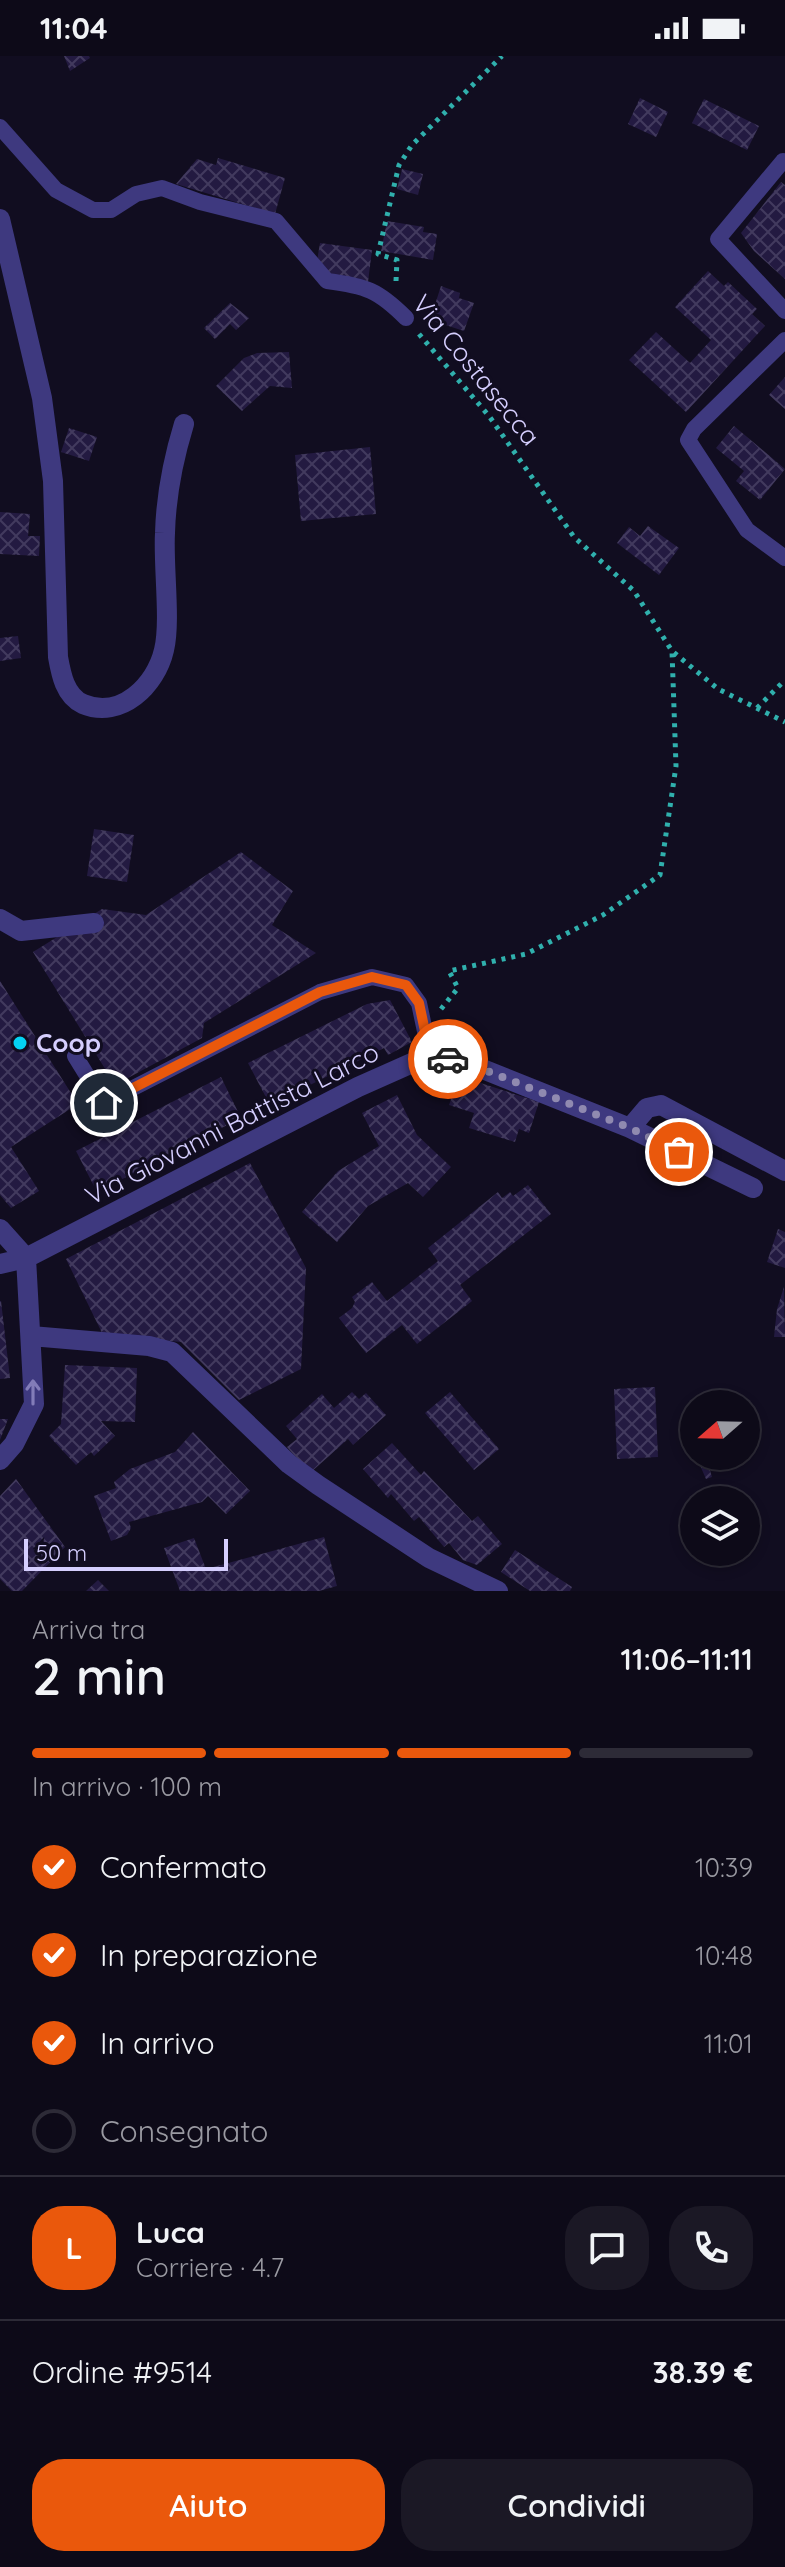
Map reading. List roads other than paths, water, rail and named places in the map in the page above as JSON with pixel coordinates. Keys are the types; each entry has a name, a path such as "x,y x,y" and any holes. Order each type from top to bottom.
{"street":[{"path":"0,219 42,398 53,481 58,657 63,684 81,703 106,709 126,703 148,684 164,650 165,532 171,468 184,424"},
{"path":"0,919 21,931 94,923"},
{"path":"436,1056 465,1062 630,1128 753,1188"},
{"name":"Via Giovanni Battista Larco","path":"0,1264 26,1258 358,1087 436,1056"},
{"path":"630,1128 647,1108 661,1105 785,1171"},
{"path":"0,1229 26,1258 34,1404 14,1444 0,1460"},
{"path":"31,1336 149,1346 172,1352 289,1464 429,1558 498,1591"}],"lane":[{"name":"Via Costasecca","path":"0,127 56,190 93,210 111,210 136,194 162,188 200,202 276,221 327,281 365,286 391,303 406,318"},
{"path":"785,163 783,161 718,239 785,311"},
{"path":"785,340 694,429 688,440 747,530 785,558"},
{"path":"75,1056 104,1103 320,992 372,977 406,985 419,1003 436,1056"}],"place":[{"name":"Coop","path":"20,1043"}]}
